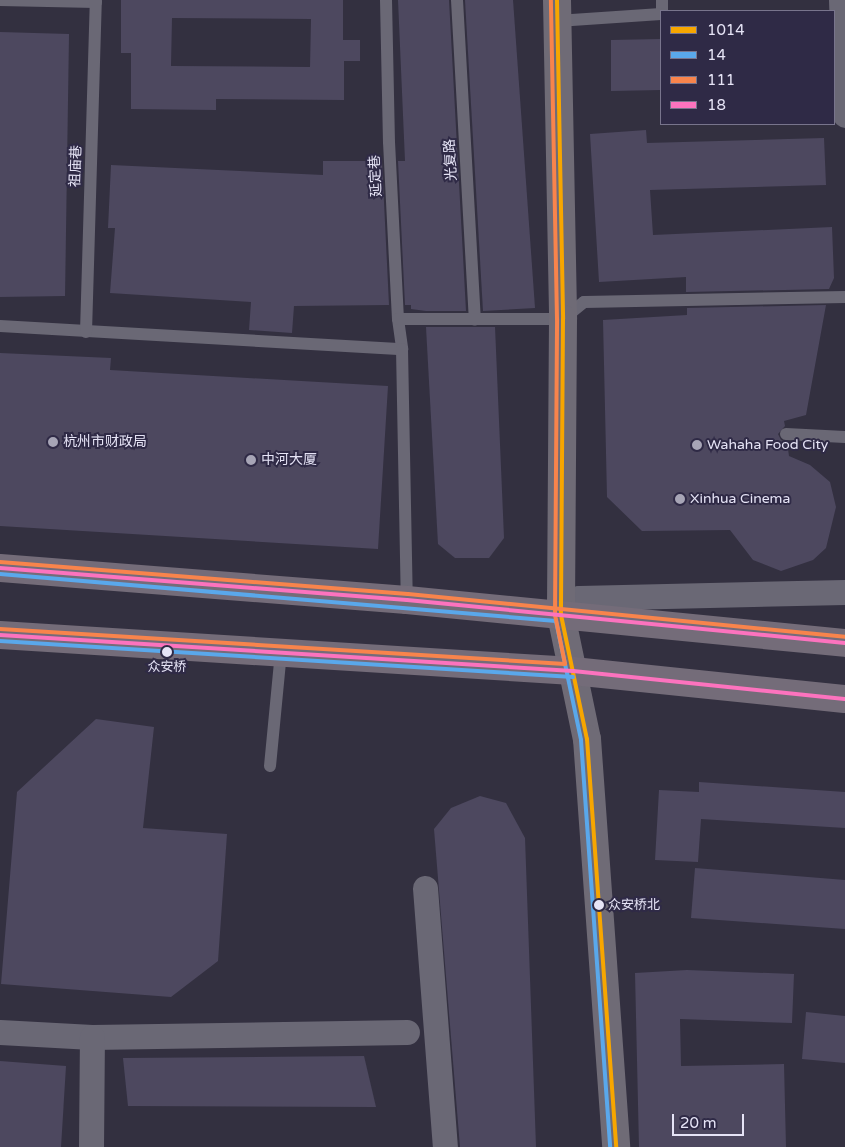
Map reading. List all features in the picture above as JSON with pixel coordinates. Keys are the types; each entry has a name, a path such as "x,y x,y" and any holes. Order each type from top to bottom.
{"main road":[{"path":"557,10 563,319 561,615 587,739 616,1147"},
{"path":"0,568 407,600 845,643"},
{"path":"0,635 573,671 845,699"}],"street":[{"path":"841,0 845,115"},
{"path":"561,615 579,598 845,592"},
{"path":"425,888 445,1147"},
{"path":"0,1032 92,1037 407,1032"},
{"path":"91,1147 92,1037"}],"lane":[{"path":"0,0 96,1"},
{"name":"延定巷","path":"386,0 398,319 402,349 407,600"},
{"name":"光复路","path":"457,0 475,319"},
{"name":"祖庙巷","path":"86,332 96,1"},
{"path":"557,10 660,12"},
{"path":"398,319 563,319 584,302 845,297"},
{"path":"0,326 402,349"},
{"path":"786,434 845,437"},
{"path":"270,766 280,652"}],"building":[{"path":"121,0 343,0 343,40 360,40 360,61 344,61 344,100 216,99 216,110 131,109 131,53 121,53","holes":["172,18 311,19 310,67 171,66"]},
{"path":"398,0 449,0 466,311 426,311 411,309 411,305 405,305 398,161 405,161"},
{"path":"465,0 513,0 535,308 483,311"},
{"path":"0,32 69,34 65,296 0,297"},
{"path":"660,39 660,90 611,91 611,40"},
{"path":"646,130 647,143 824,138 826,185 650,190 653,235 832,227 834,278 829,289 686,292 686,277 599,282 590,134"},
{"path":"323,161 382,161 389,305 294,306 292,333 249,330 251,302 110,293 115,228 108,228 111,165 323,175"},
{"name":"Wahaha Food City","path":"826,305 806,415 784,421 785,426 778,434 781,440 787,442 789,456 810,465 830,482 836,507 826,548 813,560 781,571 753,560 730,530 642,531 607,497 603,320 687,315 687,308"},
{"path":"426,327 495,327 504,538 489,558 455,558 438,544"},
{"name":"中河大厦","path":"0,353 111,358 110,370 388,386 378,549 0,526"},
{"path":"96,719 154,727 143,828 227,834 218,961 171,997 1,984 17,792"},
{"path":"699,782 845,792 845,828 701,819 698,862 655,860 659,790 699,792"},
{"path":"480,796 506,803 525,838 536,1147 460,1147 434,829 451,808"},
{"path":"695,868 845,880 845,929 691,918"},
{"path":"687,970 794,974 792,1023 680,1019 681,1066 784,1064 786,1147 639,1147 635,973"},
{"path":"806,1012 845,1016 845,1063 802,1059"},
{"path":"364,1056 376,1107 128,1106 123,1058"},
{"path":"0,1061 66,1066 61,1147 0,1147"}],"transit line":[{"name":"111","path":"0,629 565,664 555,615 557,319 551,0"},
{"name":"1014","path":"557,0 563,319 561,615 587,739 616,1147"},
{"name":"111","path":"0,562 408,594 845,637"},
{"name":"18","path":"0,568 407,600 845,643"},
{"name":"14","path":"0,574 556,621 581,740 610,1147"},
{"name":"18","path":"0,635 573,671 845,699"},
{"name":"14","path":"0,641 573,677"}],"place":[{"name":"杭州市财政局","path":"53,442"},
{"name":"Wahaha Food City","path":"697,445"},
{"name":"中河大厦","path":"251,460"},
{"name":"Xinhua Cinema","path":"680,499"},
{"name":"众安桥","path":"167,652"},
{"name":"众安桥北","path":"599,905"}]}
